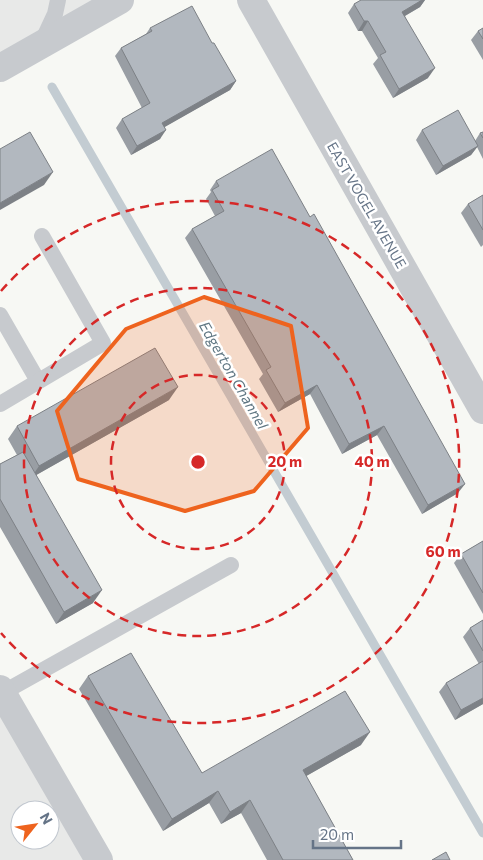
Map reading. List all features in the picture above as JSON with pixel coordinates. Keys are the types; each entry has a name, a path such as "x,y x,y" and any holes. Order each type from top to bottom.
{"street":[{"path":"0,68 120,0"},
{"name":"EAST VOGEL AVENUE","path":"250,0 483,410"},
{"path":"1,691 99,860"}],"lane":[{"path":"40,45 55,14 58,0"},
{"path":"0,404 103,343 42,236"},
{"path":"0,315 38,381"},
{"path":"1,691 231,565"}],"highlighted area":[{"path":"204,297 291,326 308,428 254,491 185,511 78,479 57,411 126,329"}],"shaded area":[{"path":"0,0 120,0 0,68"},
{"path":"0,689 99,860 0,860"}],"building":[{"path":"361,0 422,0 402,12 435,68 399,89 380,55 386,52 368,21 364,21 354,4"},
{"path":"192,6 236,81 162,123 166,130 137,146 122,119 150,103 121,48 152,31 150,28"},
{"path":"483,28 483,39 478,31"},
{"path":"458,110 478,146 443,166 422,130"},
{"path":"30,132 53,172 0,203 0,149"},
{"path":"272,149 310,217 314,214 465,484 428,505 384,426 349,444 317,385 285,403 266,370 271,367 192,229 224,211 212,190 219,186 216,181"},
{"path":"483,195 483,230 468,204"},
{"path":"155,348 178,387 39,466 17,426"},
{"path":"23,452 102,590 64,612 0,499 0,464"},
{"path":"483,541 483,593 461,554"},
{"path":"483,620 483,651 470,628"},
{"path":"131,653 202,773 345,691 370,732 303,770 353,860 283,860 250,800 230,812 218,791 172,819 88,676"},
{"path":"483,661 483,698 461,710 446,683"},
{"path":"446,852 450,860 432,860"}],"waterway":[{"name":"Edgerton Channel","path":"52,87 483,833"}]}
